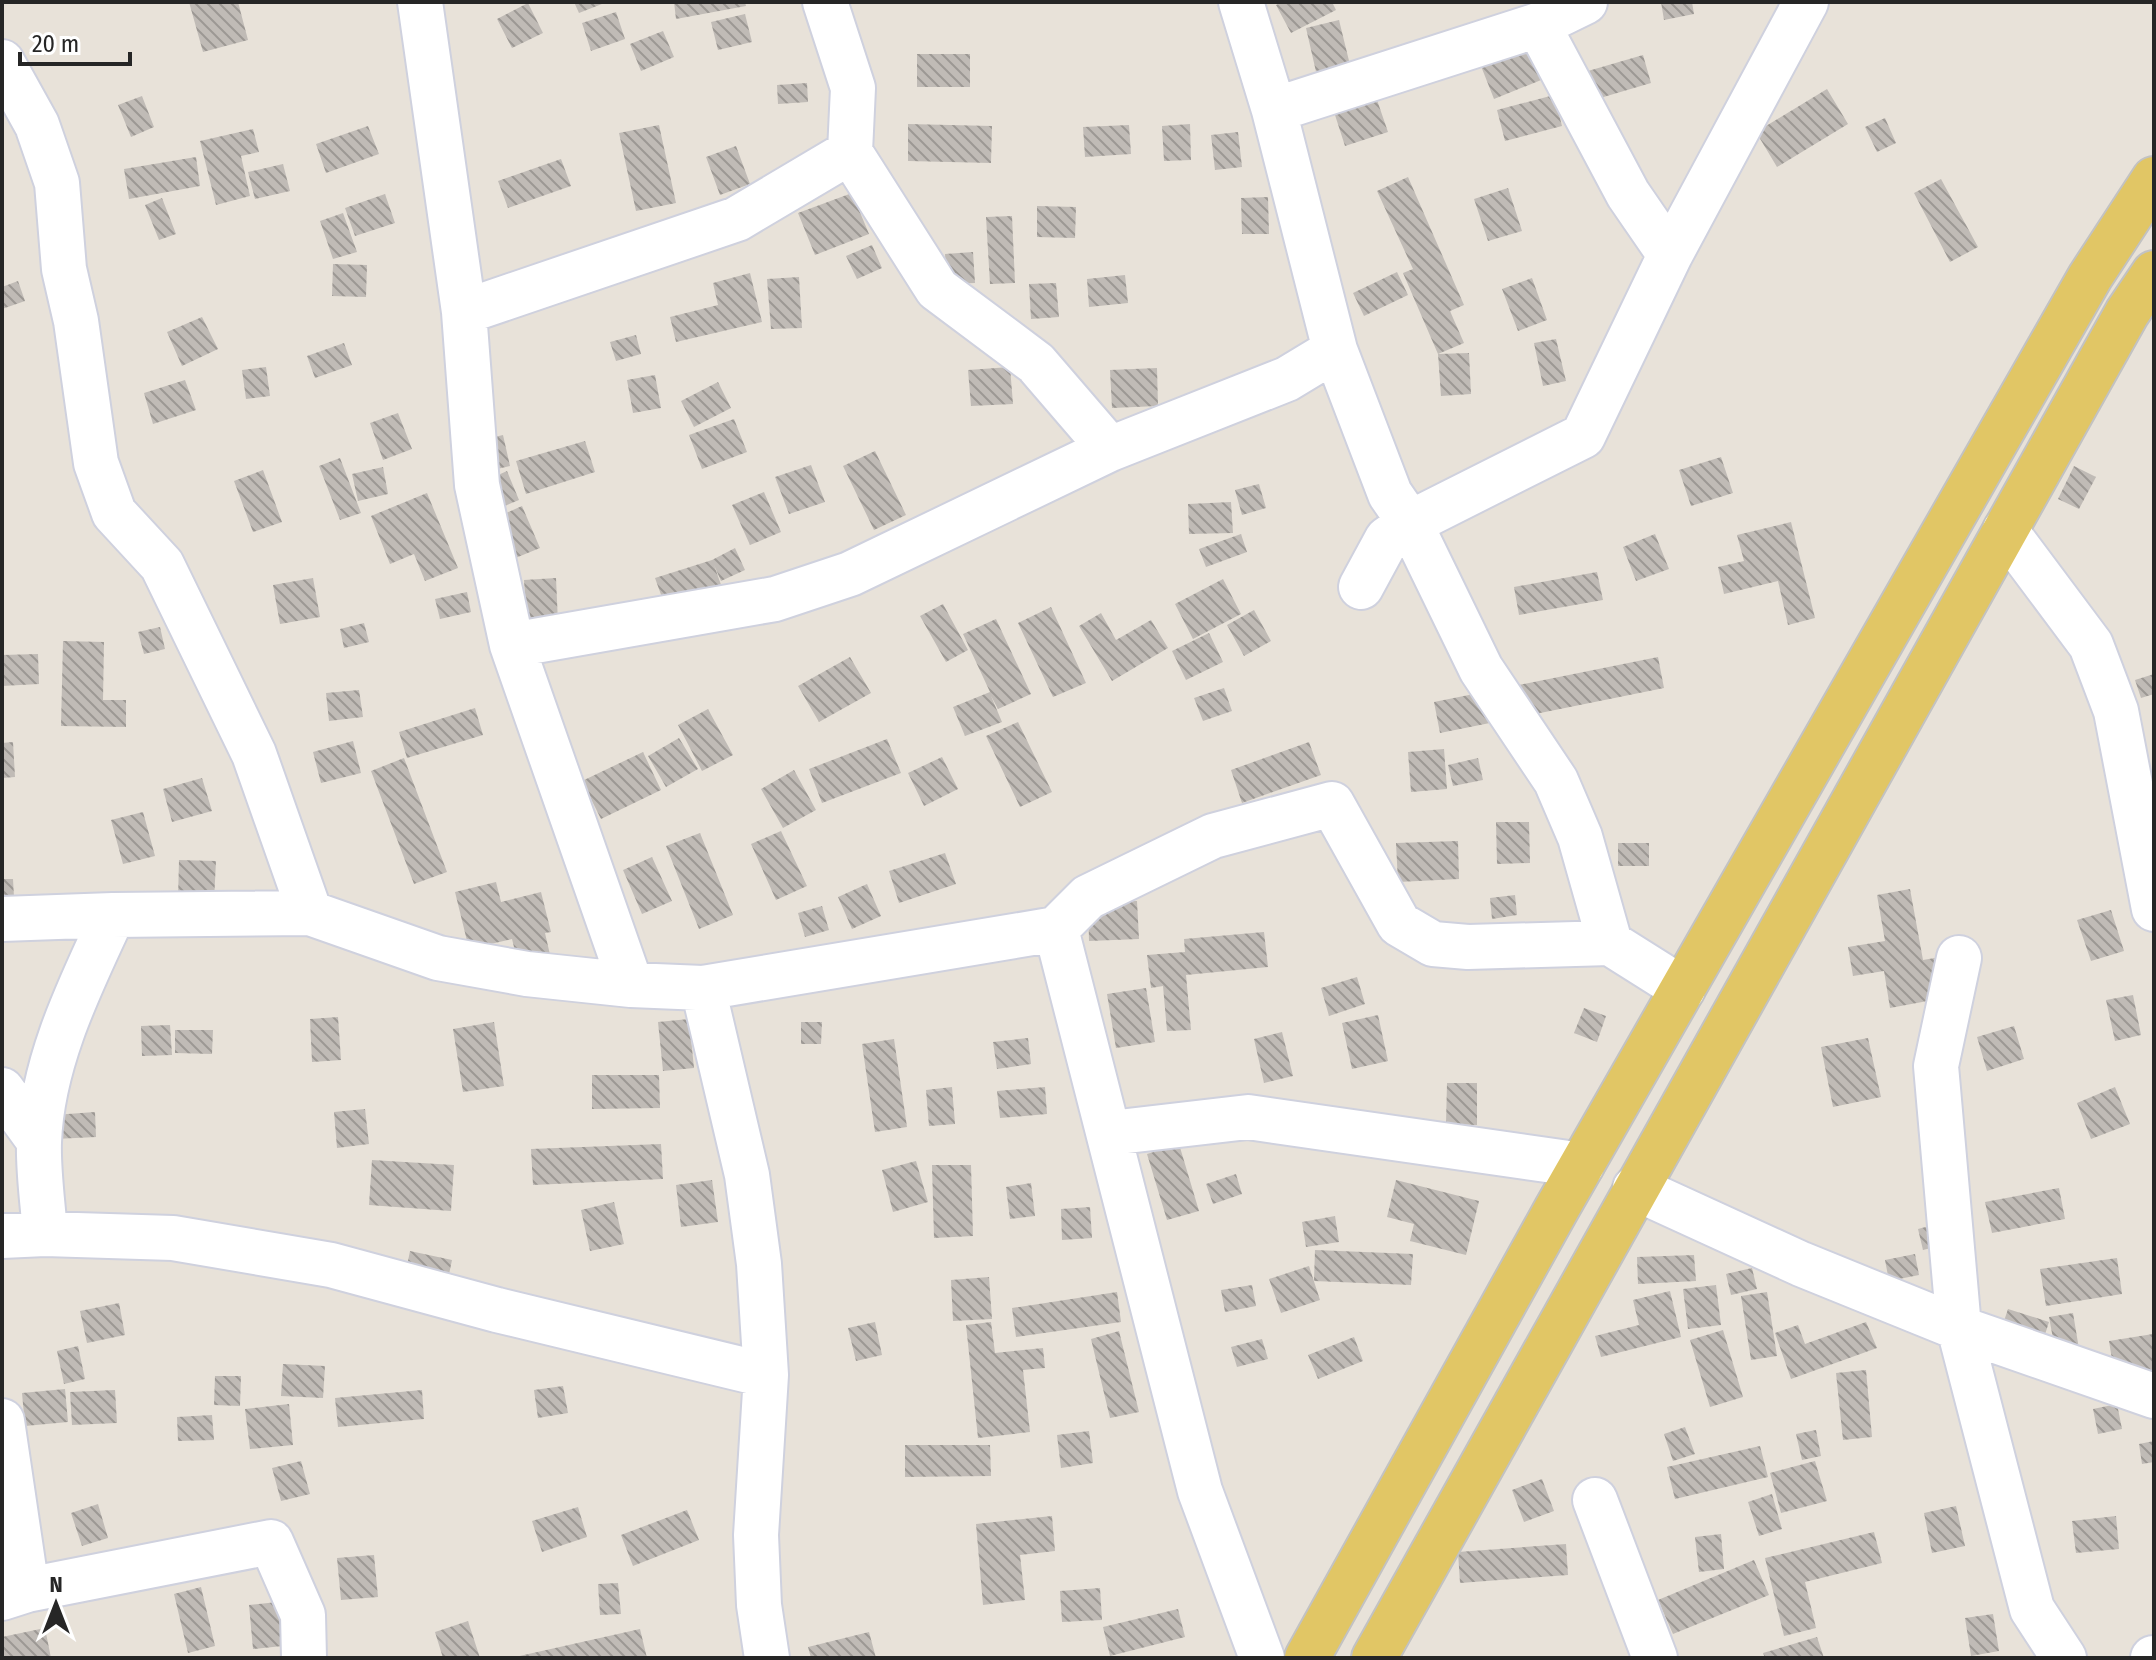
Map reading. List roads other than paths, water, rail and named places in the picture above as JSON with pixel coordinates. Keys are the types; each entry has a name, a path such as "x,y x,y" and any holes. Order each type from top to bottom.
{"main road":[{"path":"1307,1658 1582,1165 2090,277 2154,179"},
{"path":"1374,1658 2127,313 2154,273"}],"street":[{"path":"420,2 464,312 477,485 512,645 631,985"},
{"path":"825,2 853,88 850,152 937,289 1036,363 1110,449"},
{"path":"1241,2 1274,110 1335,350 1390,494 1410,523 1481,669 1556,781 1580,837 1610,943"},
{"path":"1274,110 1538,25 1585,2"},
{"path":"1361,587 1387,539 1410,523 1583,436 1670,255 1806,2"},
{"path":"1538,25 1628,194 1670,255"},
{"path":"2,62 37,125 57,183 64,269 76,321 96,463 109,500 114,513 162,565 254,754 310,913"},
{"path":"464,312 737,219 850,152"},
{"path":"512,645 775,599 850,574 1110,449 1287,379 1335,350"},
{"path":"2005,530 2091,645 2116,711 2154,909"},
{"path":"2,919 310,913 438,958 527,974 631,985 703,988 1056,929 1088,897 1213,836 1332,804 1399,924 1433,944 1468,947 1610,943 1683,989"},
{"path":"45,1234 39,1141 46,1094 58,1044 75,997 113,915"},
{"path":"1056,929 1200,1491 1262,1658"},
{"path":"1959,958 1936,1066 1959,1328 2032,1609 2064,1658"},
{"path":"703,988 747,1175 759,1264 766,1375 756,1535 759,1605 767,1658"},
{"path":"2,1090 39,1141"},
{"path":"1110,1133 1248,1117 1582,1165"},
{"path":"1635,1188 1801,1264 1959,1328 2154,1396"},
{"path":"2,1236 45,1234 173,1238 331,1265 632,1344 766,1375"},
{"path":"2,1421 14,1594 271,1542 303,1615 304,1658"},
{"path":"1595,1500 1655,1658"}]}
